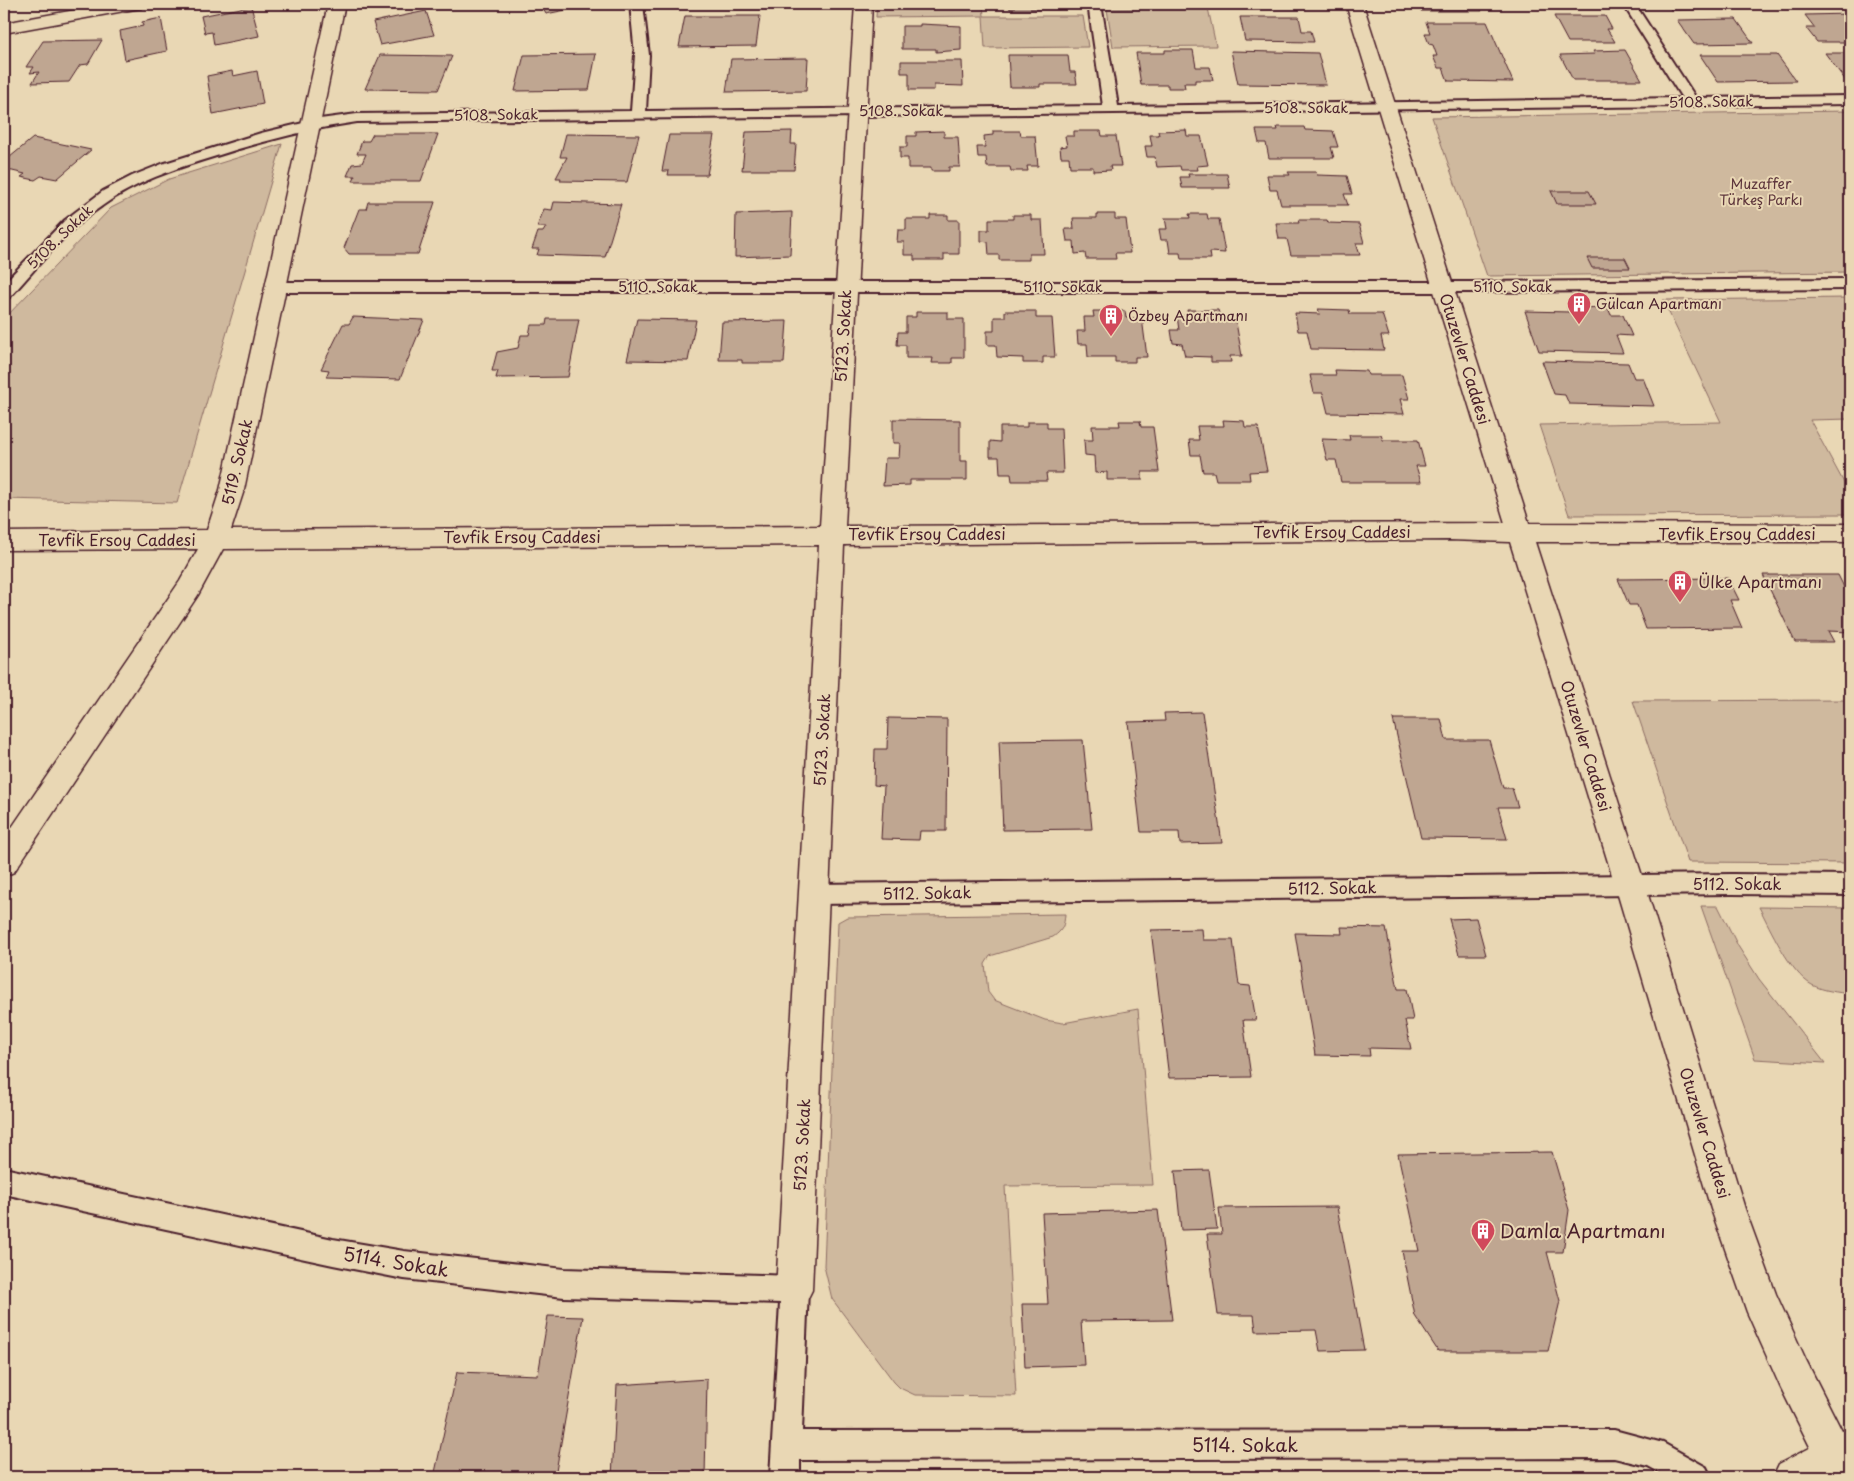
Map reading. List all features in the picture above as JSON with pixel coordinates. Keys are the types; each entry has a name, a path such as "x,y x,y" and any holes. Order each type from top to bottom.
{"street":[{"path":"4,28 135,4"},
{"name":"5119. Sokak","path":"4,863 205,564 217,540 232,490 336,4"},
{"name":"5123. Sokak","path":"794,1290 832,535 863,4"},
{"name":"Otuzevler Caddesi","path":"1355,4 1630,885 1728,1209 1756,1290 1793,1373 1843,1460"},
{"name":"Tevfik Ersoy Caddesi","path":"4,541 1449,531 1519,533 1850,533"},
{"path":"1792,1477 1843,1460"}],"lane":[{"path":"636,4 642,55 638,114"},
{"path":"1094,4 1111,109"},
{"path":"1629,4 1691,102"},
{"name":"5108. Sokak","path":"4,293 68,226 95,203 119,187 170,165 311,124 381,116 1387,107 1850,100"},
{"name":"5110. Sokak","path":"275,287 1443,287 1850,284"},
{"name":"5112. Sokak","path":"814,894 1630,885 1850,885"},
{"name":"5114. Sokak","path":"4,1181 404,1266 564,1282 794,1290"},
{"name":"5123. Sokak","path":"785,1477 794,1290"},
{"name":"5114. Sokak","path":"786,1446 1614,1444 1653,1453 1696,1477"}],"green space":[{"path":"877,4 983,4 984,16 1083,16 1088,47 985,48 983,16 876,17"},
{"path":"1208,8 1216,46 1113,47 1107,9"},
{"name":"Muzaffer Türkeş Parkı","path":"1850,111 1850,272 1487,276 1432,117"},
{"path":"282,144 177,503 4,499 4,319 111,208 169,179"},
{"path":"1850,298 1850,419 1810,420 1850,494 1850,514 1569,515 1539,425 1721,422 1663,300"},
{"path":"1850,700 1850,863 1688,862 1633,701"},
{"path":"1701,906 1718,906 1738,946 1759,979 1825,1063 1755,1059"},
{"path":"1759,907 1850,908 1850,994 1821,989 1804,979 1788,961"},
{"path":"1065,914 1062,927 1053,937 990,956 985,964 988,992 994,1000 1045,1020 1063,1023 1138,1009 1153,1185 1005,1186 1016,1396 915,1395 900,1388 894,1382 832,1299 824,1266 838,922 847,917"}],"building":[{"path":"540,4 595,4 546,14"},
{"path":"734,4 810,4 810,9 734,9"},
{"path":"1009,4 1060,4 1060,9 1010,9"},
{"path":"1242,4 1301,4 1302,8 1242,7"},
{"path":"1412,4 1478,4 1482,11 1420,11 1418,7 1413,7"},
{"path":"1543,4 1597,4 1599,6 1545,6"},
{"path":"1667,4 1725,4 1729,9 1671,10"},
{"path":"1849,4 1850,5 1791,5"},
{"path":"251,6 259,36 214,45 212,32 205,33 201,16"},
{"path":"426,11 434,35 380,45 373,22"},
{"path":"1850,14 1850,42 1817,42 1806,28 1815,28 1805,15"},
{"path":"685,16 760,16 756,46 679,47"},
{"path":"1554,16 1605,16 1612,29 1607,29 1615,42 1568,42"},
{"path":"1240,17 1299,17 1302,31 1311,31 1314,42 1245,41"},
{"path":"161,18 167,51 125,60 120,31 143,26 142,22"},
{"path":"1736,19 1753,43 1694,44 1677,20"},
{"path":"1426,22 1487,22 1513,82 1448,81 1443,68 1438,68 1433,56 1437,56 1433,45 1429,44 1425,33 1430,33"},
{"path":"920,24 961,26 961,50 936,52 936,49 902,49 902,26 920,26"},
{"path":"102,40 88,64 80,65 69,82 32,83 39,72 30,73 34,67 26,67 43,41"},
{"path":"1165,50 1193,50 1196,67 1210,67 1213,80 1195,80 1195,83 1184,83 1185,88 1168,88 1168,85 1141,85 1136,53 1165,53"},
{"path":"1625,50 1642,80 1573,80 1560,55 1595,54 1593,51"},
{"path":"1231,51 1318,53 1326,85 1238,84"},
{"path":"1825,53 1850,53 1850,81 1846,81"},
{"path":"596,54 589,90 515,91 524,55"},
{"path":"380,55 452,56 438,90 365,89"},
{"path":"1008,55 1068,55 1070,72 1075,72 1077,84 1040,84 1040,87 1010,87"},
{"path":"1700,55 1777,55 1796,81 1718,82"},
{"path":"808,58 806,91 726,92 731,59"},
{"path":"901,61 962,61 963,86 934,85 934,90 909,90 909,73 901,73"},
{"path":"232,71 233,76 257,71 263,104 213,114 207,76"},
{"path":"1277,127 1304,127 1305,130 1333,131 1338,147 1331,147 1334,158 1269,158 1266,143 1259,143 1256,130 1278,130"},
{"path":"1186,130 1187,136 1201,136 1208,165 1197,166 1198,170 1181,170 1180,166 1157,167 1155,157 1147,157 1145,146 1152,146 1150,135 1159,135 1158,131"},
{"path":"792,131 791,144 796,144 794,170 742,170 746,132"},
{"path":"944,131 944,137 958,137 960,167 949,167 949,171 931,171 931,168 908,168 908,158 900,158 900,147 907,147 907,136 916,136 916,132"},
{"path":"993,131 1020,131 1021,136 1035,136 1038,166 1027,166 1028,171 1011,171 1010,167 987,167 986,157 978,157 977,147 985,147 984,136 993,135"},
{"path":"1074,131 1101,131 1102,136 1116,136 1121,166 1110,166 1111,170 1093,171 1093,167 1070,167 1069,157 1061,157 1060,147 1067,146 1065,136 1074,136"},
{"path":"373,134 438,134 421,181 353,181 355,176 347,176 352,164 362,163 366,154 357,154 362,141 369,141"},
{"path":"566,134 639,135 627,182 560,181 561,178 556,178 567,157 560,157"},
{"path":"669,135 714,135 707,175 668,175 669,171 662,171"},
{"path":"33,138 91,150 57,179 41,176 35,180 21,177 25,174 4,169 4,162"},
{"path":"1288,172 1316,172 1317,175 1347,176 1352,194 1344,194 1348,205 1281,205 1277,190 1270,190 1267,175 1290,175"},
{"path":"1188,174 1227,174 1230,188 1182,188 1180,177 1189,177"},
{"path":"1551,191 1589,191 1596,204 1557,204"},
{"path":"368,202 435,202 418,254 349,254 344,248 359,209 366,209"},
{"path":"554,202 621,204 605,257 537,255 539,249 532,249 538,232 543,232 546,227 537,227 544,209 552,210"},
{"path":"792,212 790,255 735,257 736,214"},
{"path":"1097,214 1115,214 1115,219 1126,219 1130,253 1115,253 1116,259 1086,259 1085,253 1075,254 1074,241 1067,241 1065,229 1074,229 1073,218 1097,218"},
{"path":"1189,214 1207,214 1208,219 1219,219 1225,253 1210,252 1211,259 1181,259 1180,253 1170,253 1168,240 1161,240 1159,229 1167,229 1165,218 1190,218"},
{"path":"930,215 948,215 948,220 959,220 959,254 944,254 944,260 914,260 914,255 904,255 904,242 897,242 898,230 906,230 906,219 930,219"},
{"path":"1013,215 1031,215 1031,220 1042,220 1044,254 1029,254 1029,260 999,260 999,255 989,255 988,242 981,241 981,230 989,230 989,219 1013,219"},
{"path":"1298,220 1327,220 1328,223 1359,224 1364,243 1356,243 1360,255 1291,255 1287,239 1279,239 1276,223 1299,223"},
{"path":"1587,258 1625,258 1630,268 1592,268"},
{"name":"Gülcan Apartmanı","path":"1567,307 1608,308 1611,315 1623,315 1632,336 1616,335 1623,353 1539,351 1525,311 1569,312"},
{"path":"1318,309 1349,310 1350,314 1382,314 1389,336 1381,336 1384,350 1311,349 1307,331 1298,331 1295,313 1320,314"},
{"path":"1187,310 1218,310 1220,317 1235,317 1242,356 1230,356 1231,362 1211,362 1211,357 1185,356 1182,344 1173,343 1171,330 1179,330 1177,316 1188,316"},
{"path":"1005,311 1036,311 1036,318 1052,318 1055,357 1043,357 1043,363 1023,363 1023,358 997,357 996,345 987,345 987,331 994,331 994,317 1005,317"},
{"name":"Özbey Apartmanı","path":"1093,311 1125,311 1126,318 1142,318 1147,357 1135,357 1135,362 1115,362 1115,357 1088,357 1087,344 1078,344 1077,331 1085,331 1084,317 1094,317"},
{"path":"916,312 948,312 948,319 964,319 964,358 952,358 952,363 932,363 933,358 906,358 906,345 897,345 898,332 906,332 906,317 916,317"},
{"path":"353,317 424,320 400,379 326,377 329,370 321,369 343,324 349,324"},
{"path":"547,319 579,319 568,377 496,378 498,371 492,371 497,352 518,348 521,335 529,335 531,325 546,325"},
{"path":"637,319 696,320 688,361 627,360"},
{"path":"787,321 784,363 742,363 742,360 719,360 722,322"},
{"path":"1542,361 1628,363 1634,378 1643,378 1654,406 1569,404 1565,395 1554,394"},
{"path":"1335,370 1367,371 1368,375 1402,375 1409,399 1400,399 1404,414 1328,413 1323,393 1314,393 1310,375 1336,375"},
{"path":"893,419 960,420 960,461 967,461 967,480 910,480 910,485 883,486 885,458 899,458 900,443 893,443"},
{"path":"1223,420 1244,421 1245,427 1258,427 1267,471 1249,472 1250,480 1216,480 1214,472 1203,472 1200,455 1191,455 1189,440 1199,440 1197,426 1224,426"},
{"path":"1119,421 1140,421 1141,427 1153,427 1159,472 1142,472 1142,480 1107,480 1107,472 1095,473 1094,456 1085,455 1084,440 1093,440 1092,426 1120,426"},
{"path":"1027,422 1047,422 1047,428 1061,428 1063,473 1046,473 1047,481 1012,481 1011,474 1000,474 999,457 990,457 990,441 1000,442 1000,427 1027,427"},
{"path":"1349,435 1381,435 1383,440 1418,440 1425,466 1416,466 1421,482 1341,482 1336,460 1327,460 1322,439 1350,440"},
{"path":"1763,575 1838,575 1850,599 1850,632 1828,631 1834,642 1795,642"},
{"name":"Ülke Apartmanı","path":"1728,578 1739,600 1730,600 1742,628 1646,629 1637,605 1629,605 1618,579"},
{"path":"1202,712 1222,843 1180,844 1179,832 1141,832 1128,722 1165,721 1164,713"},
{"path":"888,718 947,719 946,831 920,831 919,840 881,839 884,786 874,785 875,749 887,749"},
{"path":"1393,719 1441,719 1446,740 1489,740 1503,788 1512,788 1518,807 1498,807 1507,839 1421,838"},
{"path":"1083,740 1092,829 1003,830 999,741"},
{"path":"1476,918 1486,955 1459,955 1449,919"},
{"path":"1341,927 1386,928 1398,989 1407,989 1413,1020 1405,1020 1411,1049 1369,1048 1370,1056 1315,1055 1295,933 1342,934"},
{"path":"1202,929 1203,940 1233,940 1239,985 1250,986 1256,1020 1243,1020 1251,1077 1169,1078 1151,930"},
{"name":"Damla Apartmanı","path":"1552,1152 1569,1210 1563,1252 1547,1252 1560,1301 1548,1351 1438,1351 1415,1316 1402,1251 1419,1251 1398,1154"},
{"path":"1209,1170 1217,1229 1181,1230 1175,1171"},
{"path":"1337,1207 1364,1350 1320,1351 1316,1330 1256,1331 1254,1315 1218,1315 1207,1234 1222,1234 1219,1208"},
{"path":"1158,1210 1172,1320 1081,1321 1084,1365 1025,1367 1022,1304 1048,1304 1042,1213"},
{"path":"548,1316 583,1317 555,1477 434,1477 457,1372 538,1375"},
{"path":"707,1379 705,1477 612,1477 617,1385"}],"place":[{"name":"Gülcan Apartmanı","path":"1579,325"},
{"name":"Özbey Apartmanı","path":"1111,337"},
{"name":"Ülke Apartmanı","path":"1680,603"},
{"name":"Damla Apartmanı","path":"1483,1252"}]}
